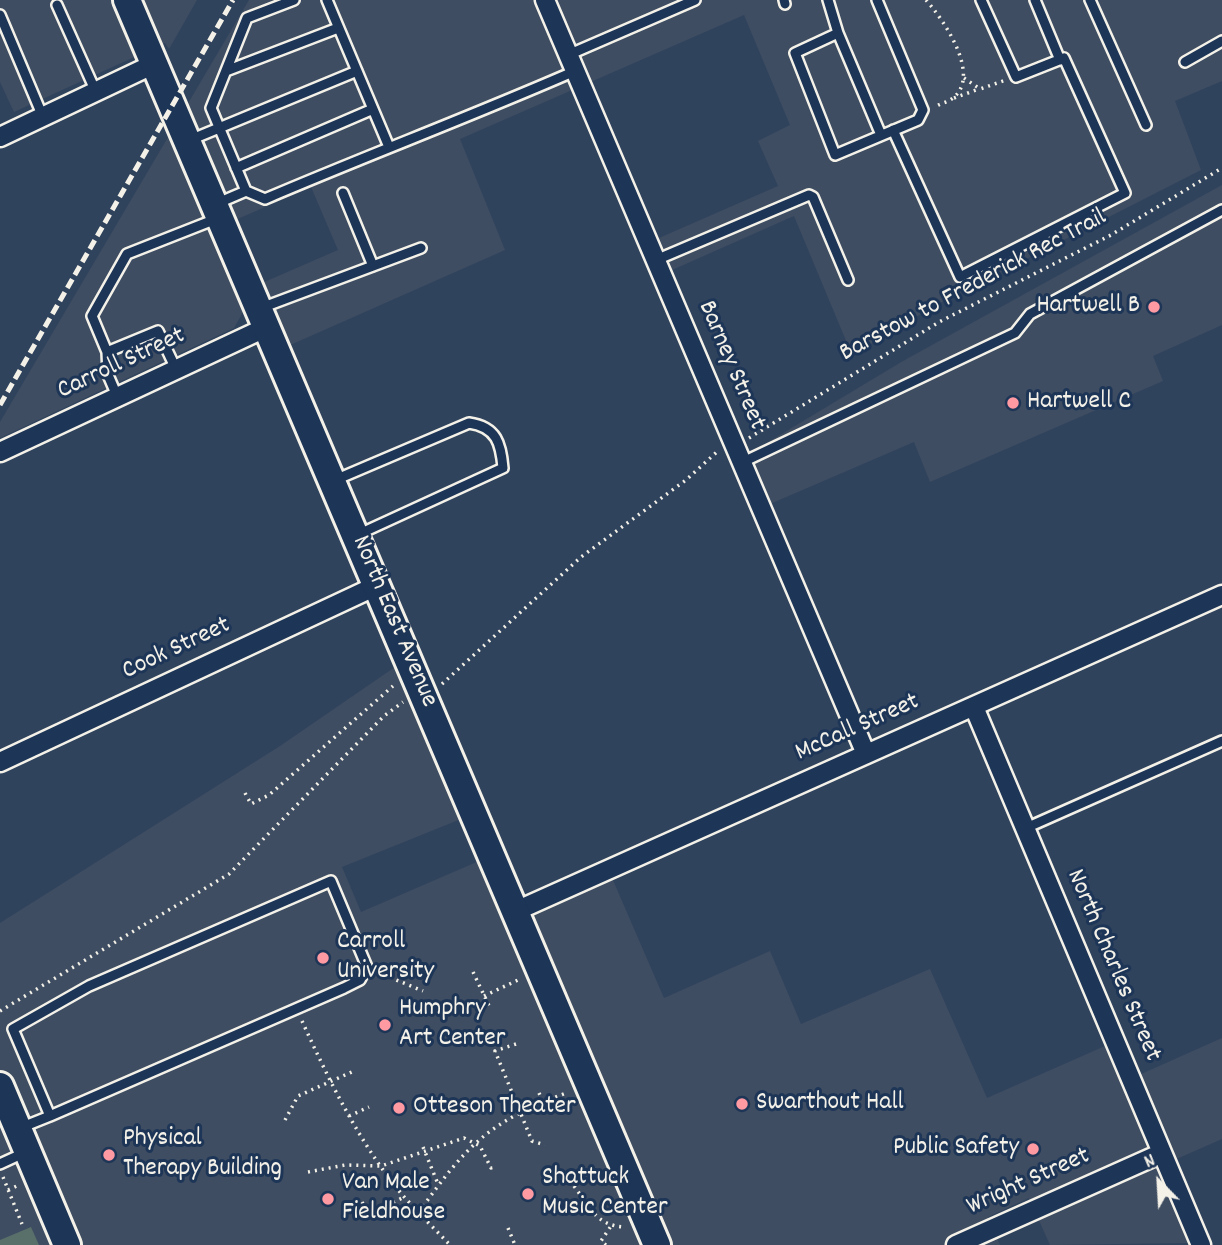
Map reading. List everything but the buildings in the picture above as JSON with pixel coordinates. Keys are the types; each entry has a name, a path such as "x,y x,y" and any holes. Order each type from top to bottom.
{"main road":[{"name":"North East Avenue","path":"127,0 653,1235"},
{"path":"0,1086 68,1245"}],"street":[{"name":"Barney Street","path":"547,1 866,754"},
{"path":"0,137 154,64"},
{"name":"Carroll Street","path":"0,452 176,369 263,318"},
{"name":"Cook Street","path":"0,762 376,586"},
{"name":"McCall Street","path":"516,911 1222,596"},
{"name":"North Charles Street","path":"974,707 1201,1245"},
{"name":"Wright Street","path":"956,1245 1163,1153"}],"lane":[{"path":"327,0 389,146"},
{"path":"288,1 247,18 211,108 246,191 265,199 389,146 469,118 695,0"},
{"path":"828,0 838,33 881,135"},
{"path":"838,33 795,52 835,155 918,120 923,110 877,0"},
{"path":"981,0 1016,77 1062,59"},
{"path":"893,130 960,277 1125,193 1035,0"},
{"path":"1090,0 1146,125"},
{"path":"57,5 96,92"},
{"path":"0,15 43,117"},
{"path":"226,71 338,27"},
{"path":"1185,62 1222,41"},
{"path":"188,141 357,71"},
{"path":"236,167 373,109"},
{"path":"117,396 108,375 107,352 92,316 127,254 218,211 246,191"},
{"path":"344,193 373,266"},
{"path":"656,260 809,195 813,197 848,280"},
{"path":"743,463 1015,333 1030,314 1222,210"},
{"path":"263,318 373,266 421,247"},
{"path":"107,352 158,331 176,369"},
{"path":"332,481 469,423 484,425 500,441 503,468 355,536"},
{"path":"1026,828 1222,741"},
{"path":"0,1164 50,1116 360,979 367,967 331,881 89,986 13,1029 50,1116"}],"path":[{"path":"926,0 953,36 964,78 980,89"},
{"path":"932,115 935,106 1016,77"},
{"path":"954,98 964,78"},
{"name":"Barstow to Frederick Rec Trail","path":"744,440 939,322 1111,235 1222,168"},
{"path":"435,688 443,684 581,557 724,448"},
{"path":"245,793 251,804 269,795 393,686"},
{"path":"0,1011 229,874 384,716 408,700"},
{"path":"367,967 423,991"},
{"path":"473,972 491,1010"},
{"path":"484,996 518,980"},
{"path":"296,1009 330,1082 381,1166 404,1196 450,1245"},
{"path":"516,1044 495,1051 532,1141 545,1145"},
{"path":"285,1120 298,1096 354,1071"},
{"path":"539,1093 543,1102"},
{"path":"419,1212 476,1142 519,1112 566,1093"},
{"path":"349,1116 369,1107"},
{"path":"308,1172 345,1165 381,1166 458,1139 476,1142 492,1168 496,1166"},
{"path":"424,1149 439,1185"},
{"path":"0,1170 22,1224"},
{"path":"574,1186 587,1208 611,1226 653,1235"},
{"path":"362,1202 369,1215 404,1196"},
{"path":"606,1245 601,1241 611,1226"},
{"path":"508,1228 514,1245"}],"shaded area":[{"path":"0,0 197,0 169,49 165,43 14,112 0,82"},
{"path":"249,0 1222,0 1222,81 1175,101 1201,170 938,304 852,355 794,216 672,270 659,238 778,186 758,141 790,125 744,15 460,139 505,250 288,346 262,283 338,250 311,187 210,231 243,312 234,328 0,438 0,422"},
{"path":"1222,185 1222,325 1153,356 1163,381 930,482 914,442 770,504 750,453 903,361"},
{"name":"Carroll University","path":"395,667 461,819 342,867 361,912 479,861 505,925 612,878 664,998 770,951 801,1024 930,969 987,1098 1105,1046 1121,1083 1222,1038 1222,1139 1156,1168 1188,1243 1050,1245 1029,1198 988,1217 1000,1245 0,1245 0,923 280,746"}],"green space":[{"path":"31,1227 39,1245 0,1245 0,1240"}],"railway":[{"path":"0,405 233,0"}],"place":[{"name":"Hartwell B","path":"1154,307"},
{"name":"Hartwell C","path":"1013,403"},
{"name":"Carroll University","path":"323,958"},
{"name":"Humphry Art Center","path":"385,1025"},
{"name":"Swarthout Hall","path":"742,1104"},
{"name":"Otteson Theater","path":"399,1108"},
{"name":"Public Safety","path":"1033,1149"},
{"name":"Physical Therapy Building","path":"109,1155"},
{"name":"Shattuck Music Center","path":"528,1194"},
{"name":"Van Male Fieldhouse","path":"328,1199"}]}
